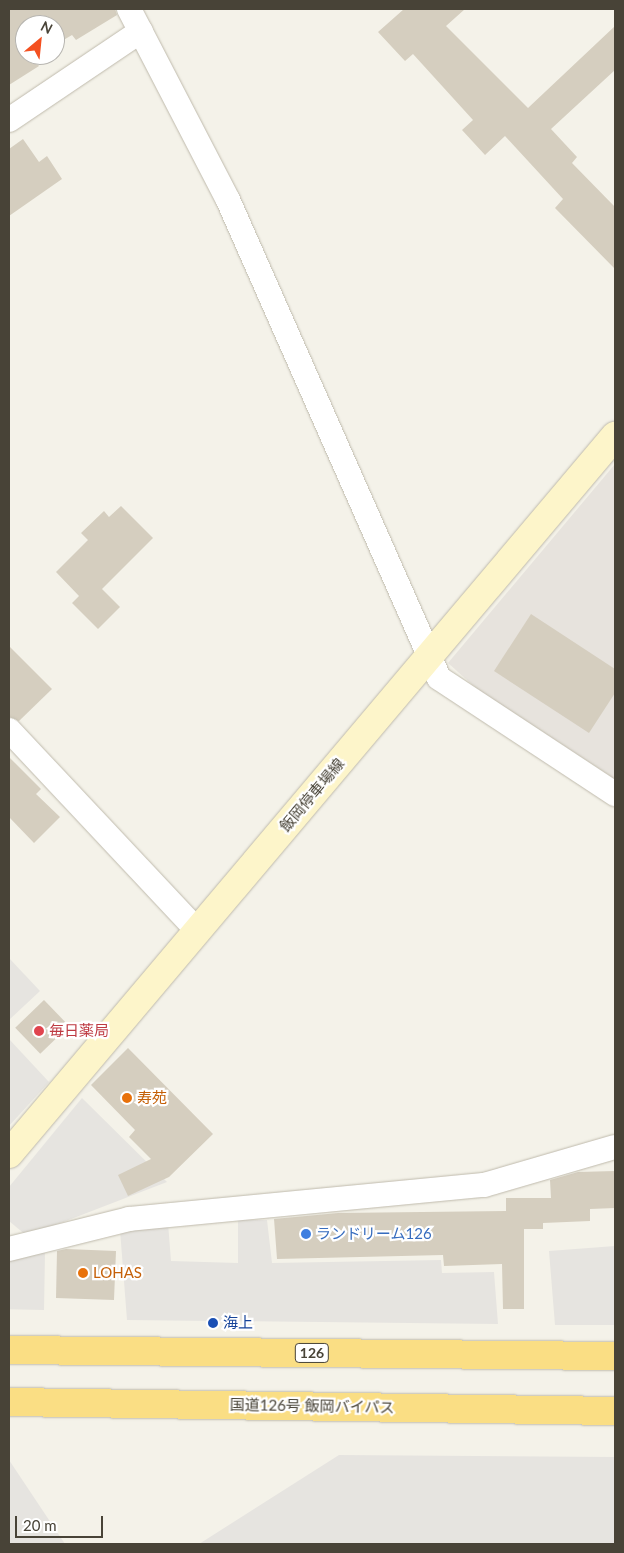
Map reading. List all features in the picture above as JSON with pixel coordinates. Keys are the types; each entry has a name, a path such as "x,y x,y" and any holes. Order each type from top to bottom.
{"highway":[{"name":"126","path":"9,1350 615,1356"},
{"name":"国道126号 飯岡バイパス","path":"9,1402 615,1410"}],"main road":[{"name":"飯岡停車場線","path":"9,1154 615,436"}],"street":[{"path":"129,9 228,200 427,658 439,678 615,794"},
{"path":"9,120 141,31"},
{"path":"9,730 198,931"},
{"path":"9,1248 129,1219 484,1185 615,1147"}],"shaded area":[{"path":"615,464 615,779 476,688 448,663"},
{"path":"9,958 40,991 9,1020"},
{"path":"9,1039 49,1082 9,1126"},
{"path":"82,1098 167,1182 27,1236 9,1221 9,1187"},
{"path":"238,1220 267,1220 272,1263 441,1260 442,1273 494,1272 498,1324 127,1320 120,1230 168,1223 171,1261 238,1263"},
{"path":"615,1246 615,1325 555,1325 549,1251"},
{"path":"9,1252 45,1253 44,1310 9,1309"},
{"path":"339,1455 615,1457 615,1544 199,1544"},
{"path":"9,1460 65,1544 9,1544"}],"building":[{"path":"9,9 115,9 117,15 76,40 72,35 65,39 65,15 15,15 15,65 39,66 9,85"},
{"path":"404,9 465,9 446,26 528,108 615,26 615,70 551,129 577,157 572,163 615,207 615,269 555,208 563,199 505,136 485,155 462,130 473,120 413,54 405,61 378,32"},
{"path":"23,139 39,162 47,156 62,179 9,216 9,149"},
{"path":"121,506 153,538 102,589 120,607 98,629 72,603 79,596 56,572 88,540 81,533 104,511 109,517"},
{"path":"531,614 615,669 615,693 589,733 494,671"},
{"path":"9,646 52,689 19,721 9,717"},
{"path":"9,757 41,789 36,794 60,817 34,843 9,817"},
{"path":"44,1000 69,1026 40,1054 15,1028"},
{"path":"128,1048 213,1134 169,1177 128,1196 118,1175 151,1159 129,1137 135,1130 91,1085"},
{"path":"615,1171 615,1208 590,1209 590,1221 543,1223 543,1229 524,1229 524,1309 503,1309 502,1264 444,1266 443,1255 277,1259 274,1219 338,1213 506,1211 506,1198 551,1198 550,1180 578,1172"},
{"path":"66,1249 116,1251 114,1300 56,1298 57,1251"}],"place":[{"name":"毎日薬局","path":"39,1031"},
{"name":"寿苑","path":"127,1098"},
{"name":"ランドリーム126","path":"306,1234"},
{"name":"LOHAS","path":"83,1273"},
{"name":"海上","path":"213,1323"}]}
